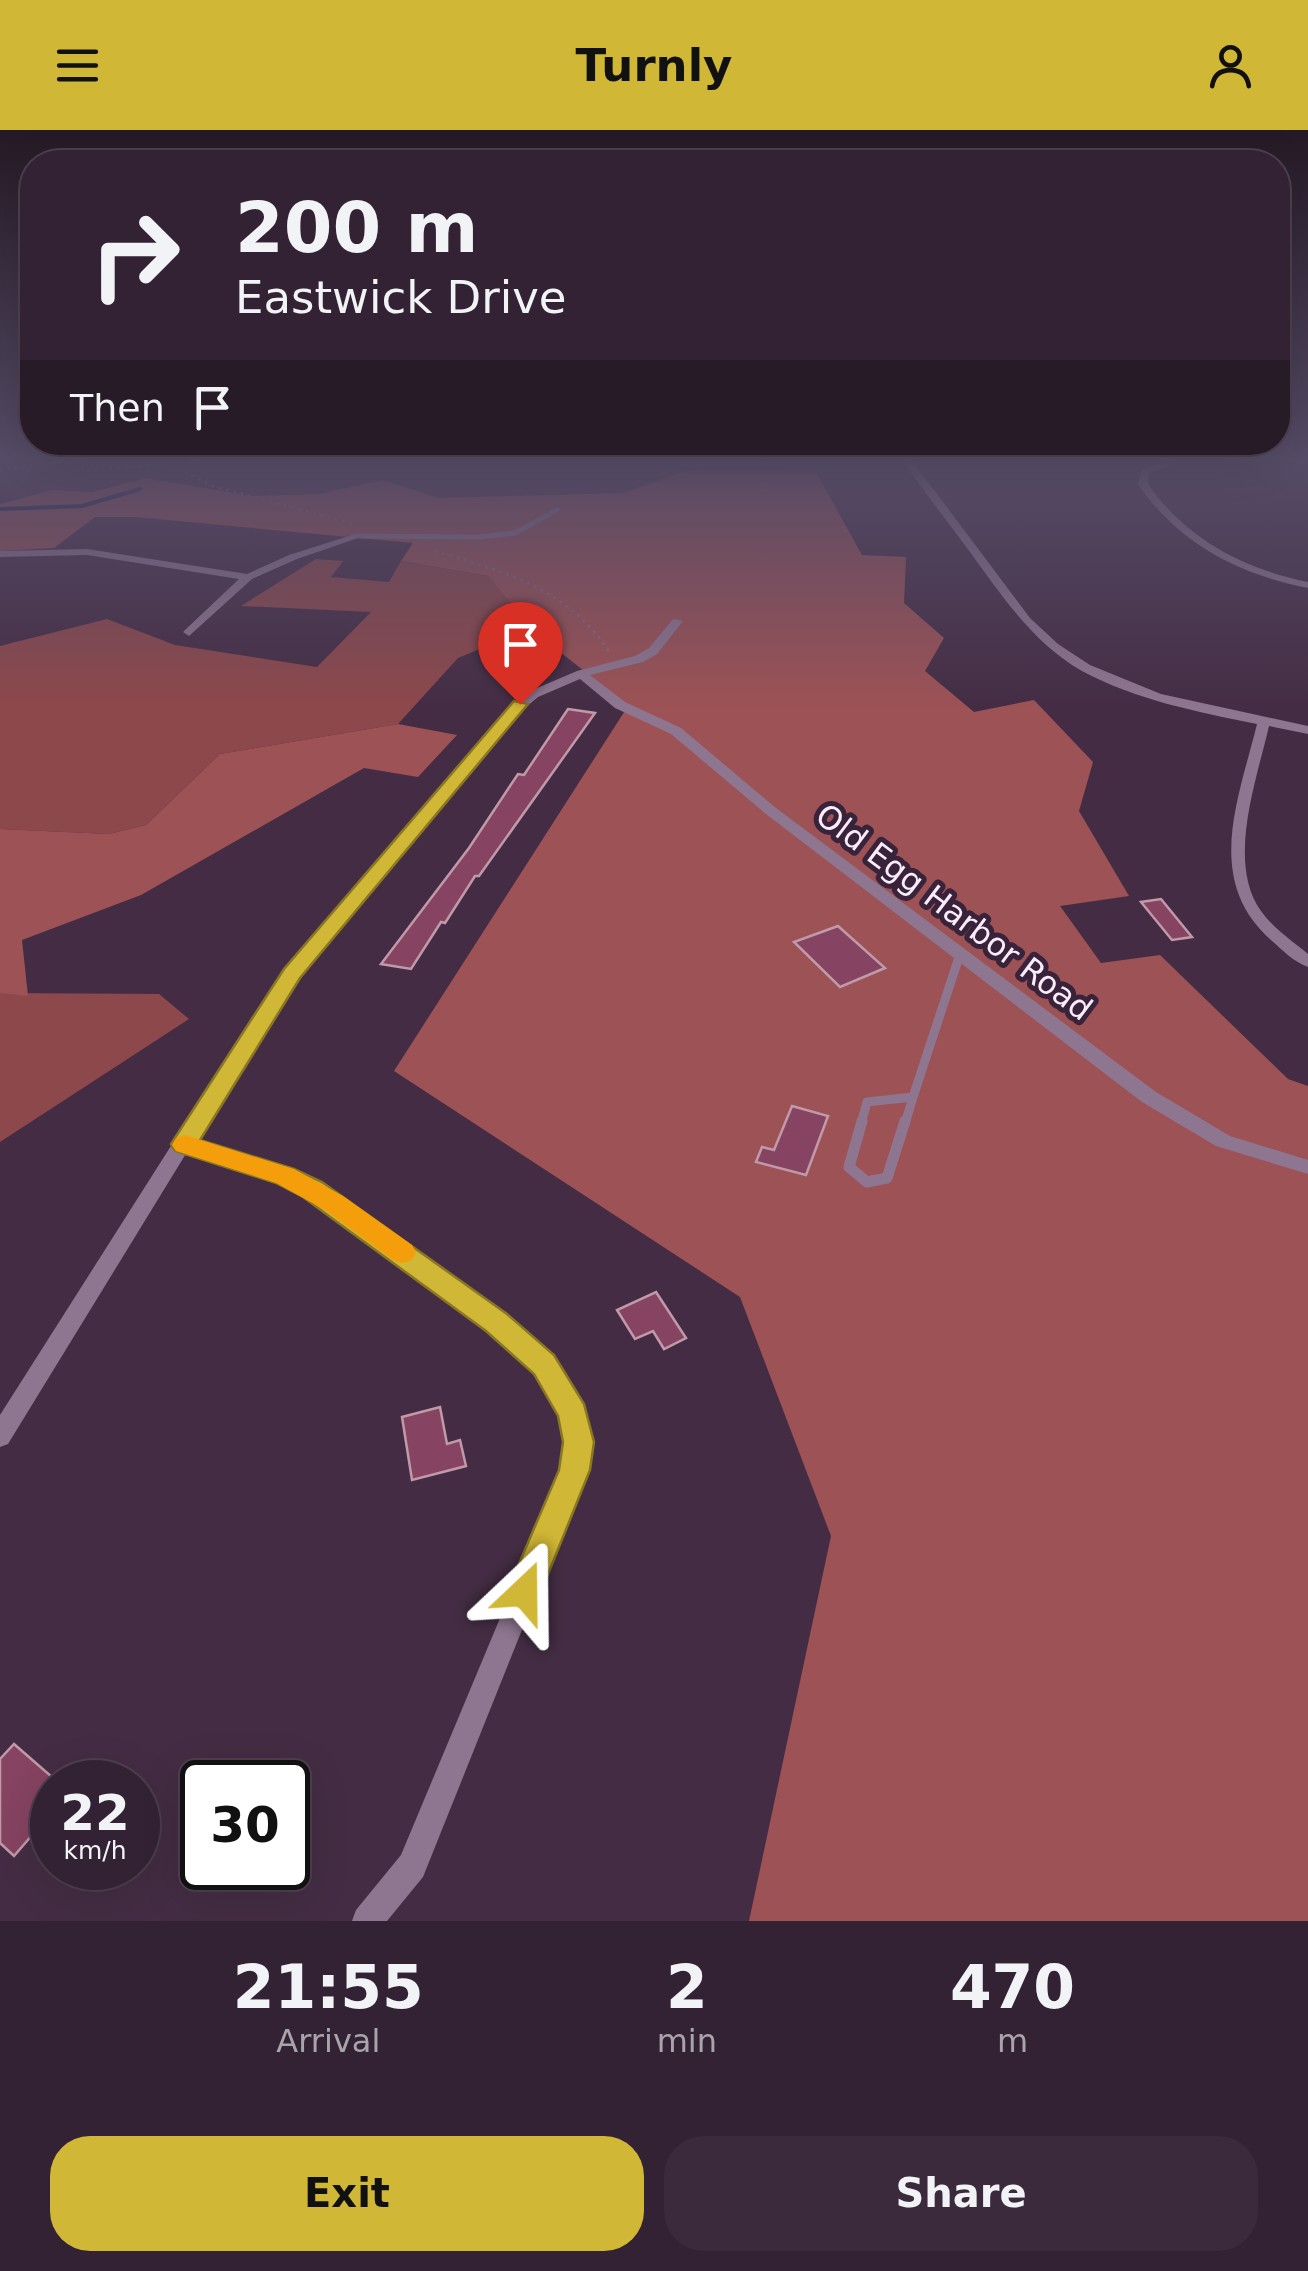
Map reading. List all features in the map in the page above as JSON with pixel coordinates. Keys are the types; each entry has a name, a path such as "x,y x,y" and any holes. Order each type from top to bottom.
{"street":[{"path":"190,632 248,578 293,557 341,542"},
{"path":"967,542 1026,620 1059,652 1120,685 1308,730"},
{"path":"1201,542 1219,556 1266,577 1308,585"},
{"path":"0,554 87,552 248,578"},
{"path":"0,1436 292,974 428,809 520,704 576,670 639,659 653,651 678,622"},
{"name":"Old Egg Harbor Road","path":"576,670 620,705 676,731 770,811 1149,1097 1222,1141 1308,1167"},
{"path":"1264,721 1242,827 1240,869 1245,896 1257,916 1308,962"},
{"path":"184,1144 285,1176 355,1217 496,1322 544,1364 573,1414 578,1442 568,1486 412,1866 367,1921"}],"lane":[{"path":"915,1097 868,1102 850,1168 866,1182 887,1178 915,1097 960,954"}],"path":[{"path":"426,548 535,582 580,612 598,629 612,656 576,670"}],"shaded area":[{"path":"0,542 62,542 54,548 0,551"},
{"path":"398,542 855,542 862,555 906,557 904,603 944,638 925,671 974,712 1034,700 1093,762 1079,811 1129,896 1060,906 1101,963 1160,955 1288,1079 1308,1086 1308,1921 749,1921 831,1536 740,1297 394,1071 628,706 530,628 488,576 401,561 413,543"},
{"path":"316,559 343,561 331,577 389,582 401,561 488,576 530,628 458,658 398,724 220,754 146,825 109,834 0,829 0,646 107,619 175,645 317,667 371,612 241,606"},
{"path":"398,724 457,735 418,777 364,768 141,895 22,940 28,996 0,993 0,829 109,834 146,825 220,754"},
{"path":"0,993 159,994 189,1019 0,1142"}],"building":[{"path":"568,709 595,713 445,923 441,922 411,969 381,964 469,848 518,774 524,775"},
{"path":"1161,899 1192,937 1172,940 1141,902"},
{"path":"838,926 885,968 840,987 794,942"},
{"path":"792,1106 828,1116 806,1175 756,1162 762,1147 774,1150"},
{"path":"656,1292 686,1338 664,1349 653,1331 635,1339 617,1310"},
{"path":"440,1407 447,1444 460,1440 466,1466 412,1480 402,1417"},
{"path":"14,1744 32,1760 30,1837 14,1856 0,1843 0,1759"}],"slow traffic":[{"path":"185,1145 285,1176 334,1203 403,1252"}],"route":[{"path":"520,704 292,974 184,1144 285,1176 312,1190 355,1217 496,1322 544,1364 573,1414 578,1442 574,1470 524,1592"}]}
